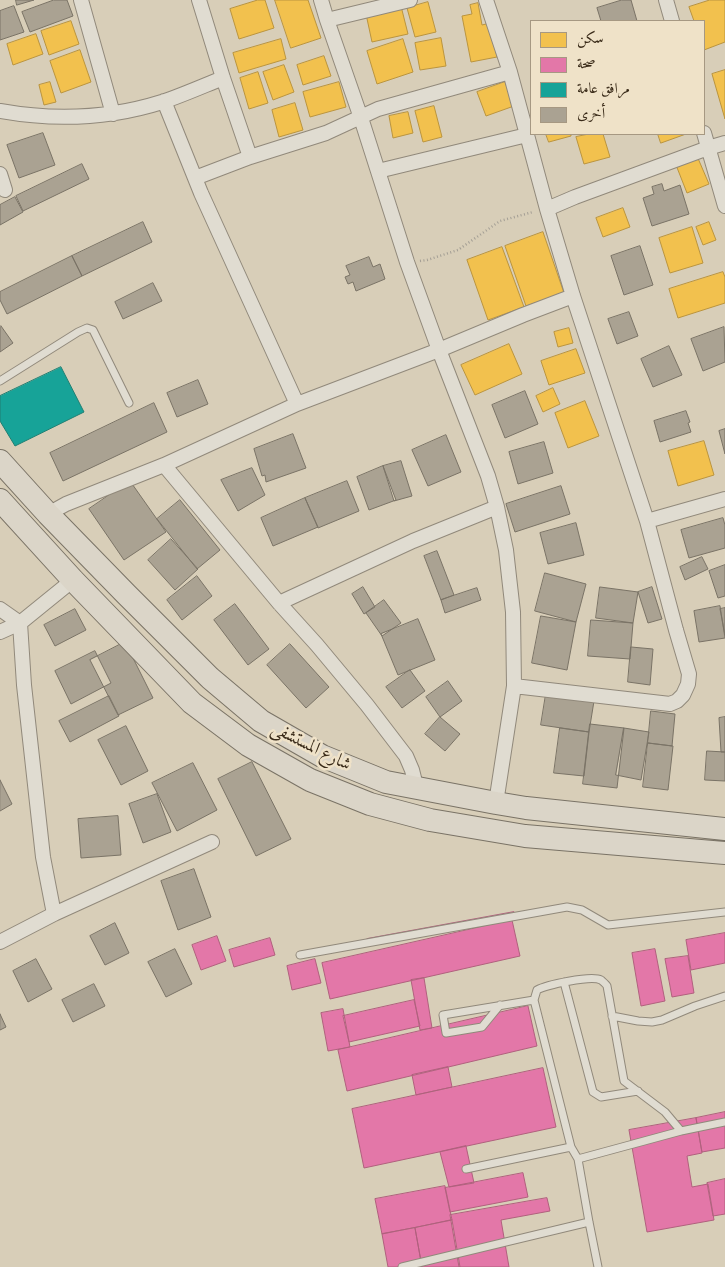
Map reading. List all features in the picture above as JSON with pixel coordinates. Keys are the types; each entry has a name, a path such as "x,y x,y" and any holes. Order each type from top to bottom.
{"main road":[{"name":"شارع المستشفى","path":"0,461 48,514 210,678 262,721 322,756 386,782 496,803 725,829"},
{"name":"شارع المستشفى","path":"0,500 73,580 192,702 248,746 310,780 370,804 430,820 525,836 725,854"}],"street":[{"path":"81,0 113,114"},
{"path":"199,0 250,157"},
{"path":"321,0 406,262 488,476 497,508 506,550 513,612 514,686 496,803"},
{"path":"327,20 410,0"},
{"path":"486,0 510,72 573,296 647,521 689,674 688,684 683,695 678,701 670,704 514,686"},
{"path":"666,0 672,20"},
{"path":"195,178 250,157 326,133 378,109 510,72"},
{"path":"0,111 31,116 67,117 113,114 164,102 223,78"},
{"path":"164,102 201,193 297,404"},
{"path":"378,171 527,135"},
{"path":"705,135 725,206"},
{"path":"547,208 725,143"},
{"path":"0,174 5,190"},
{"path":"48,514 66,504 164,465 297,404 573,296"},
{"path":"164,465 279,603 323,652 395,741 406,756 419,789"},
{"path":"647,521 725,499"},
{"path":"279,603 413,541 497,508"},
{"path":"0,632 20,623 73,580"},
{"path":"0,609 20,623"},
{"path":"20,623 24,686 42,847 54,914"},
{"path":"0,942 54,914 212,842"}],"lane":[{"path":"0,381 86,328 93,330 130,403"},
{"path":"300,955 567,907 582,910 608,925 725,912"},
{"path":"598,1267 578,1159 571,1147 534,1000 537,990 564,982 602,980 607,986 624,1081 665,1112 682,1131"},
{"path":"564,982 593,1092 601,1097 638,1091"},
{"path":"612,1016 638,1021 657,1021 725,996"},
{"path":"500,1005 482,1027 446,1032 443,1016 500,1005 534,1000"},
{"path":"578,1159 682,1131 725,1122"},
{"path":"466,1169 571,1147"},
{"path":"402,1267 589,1222"}],"path":[{"path":"406,262 427,260 458,250 500,221 547,208"}],"building: سكن":[{"path":"258,0 265,0 274,28 239,39 230,9"},
{"path":"275,0 308,0 321,38 291,48"},
{"path":"710,0 725,0 725,42 705,50 705,20 694,20 689,7"},
{"path":"428,2 436,32 415,37 407,8"},
{"path":"478,3 482,25 490,23 497,57 471,62 462,16 472,14 470,5"},
{"path":"401,6 408,34 372,42 366,14"},
{"path":"71,21 79,44 49,55 41,31"},
{"path":"36,34 43,54 13,65 7,44"},
{"path":"441,38 446,66 420,70 415,43"},
{"path":"281,39 286,59 239,73 233,53"},
{"path":"403,39 413,72 377,84 367,51"},
{"path":"80,50 91,82 61,93 50,61"},
{"path":"324,56 331,76 303,85 297,65"},
{"path":"284,65 294,92 273,100 263,72"},
{"path":"725,70 725,119 712,74"},
{"path":"258,72 268,103 249,109 240,78"},
{"path":"50,82 56,102 44,105 39,85"},
{"path":"339,82 346,107 310,117 303,92"},
{"path":"505,82 514,106 486,116 477,92"},
{"path":"295,103 303,130 279,137 272,110"},
{"path":"434,106 442,137 423,142 415,111"},
{"path":"408,112 413,133 393,138 389,116"},
{"path":"546,135 571,135 571,136 549,142"},
{"path":"603,135 610,157 584,164 576,137"},
{"path":"658,135 683,135 661,143"},
{"path":"697,156 709,184 687,193 676,165"},
{"path":"623,208 630,227 603,237 596,218"},
{"path":"709,222 716,240 703,245 696,227"},
{"path":"692,227 703,263 670,273 659,238"},
{"path":"543,232 564,293 526,306 505,246"},
{"path":"502,247 524,307 488,320 467,260"},
{"path":"723,272 725,277 725,303 678,318 669,289"},
{"path":"569,328 573,343 558,347 554,332"},
{"path":"509,344 522,374 475,395 461,365"},
{"path":"576,349 585,373 549,385 541,361"},
{"path":"553,388 560,404 543,412 536,396"},
{"path":"585,401 599,436 568,448 555,413"},
{"path":"704,441 714,475 678,486 668,451"}],"building: صحة":[{"path":"514,912 515,917 368,944 367,939"},
{"path":"512,920 520,956 330,999 322,963"},
{"path":"725,933 725,963 691,970 686,940"},
{"path":"217,936 226,961 201,970 192,945"},
{"path":"270,938 275,955 234,967 229,950"},
{"path":"655,949 665,1001 641,1006 632,953"},
{"path":"688,956 694,993 672,997 665,959"},
{"path":"315,959 321,983 292,990 287,966"},
{"path":"424,978 432,1028 420,1030 411,980"},
{"path":"414,1000 420,1026 349,1042 343,1016"},
{"path":"528,1006 537,1046 347,1091 338,1050"},
{"path":"343,1009 350,1047 328,1051 321,1013"},
{"path":"448,1067 452,1087 416,1095 412,1075"},
{"path":"543,1068 556,1127 364,1168 352,1109"},
{"path":"725,1112 725,1148 702,1152 696,1118"},
{"path":"696,1118 702,1153 687,1156 692,1187 708,1184 714,1220 647,1232 629,1130"},
{"path":"466,1146 474,1183 449,1187 440,1152"},
{"path":"523,1173 528,1197 450,1212 445,1188"},
{"path":"725,1179 725,1214 713,1216 707,1183"},
{"path":"445,1186 452,1220 382,1234 375,1199"},
{"path":"547,1198 550,1211 501,1220 509,1267 459,1267 450,1215"},
{"path":"452,1220 460,1267 422,1267 415,1228"},
{"path":"415,1228 422,1267 388,1267 382,1234"}],"building: مرافق عامة":[{"path":"61,367 84,412 15,446 0,421 0,396"}],"building: أخرى":[{"path":"16,0 34,0 17,5"},
{"path":"54,0 67,0 73,16 30,32 22,12"},
{"path":"622,0 631,0 637,20 601,20 597,8"},
{"path":"14,6 24,32 0,40 0,11"},
{"path":"43,133 55,165 19,178 7,145"},
{"path":"82,164 89,179 23,211 16,196"},
{"path":"662,184 664,191 680,185 689,214 652,226 643,198 654,194 652,187"},
{"path":"15,197 23,212 0,225 0,205"},
{"path":"143,222 152,242 82,276 72,256"},
{"path":"640,246 653,285 624,295 611,256"},
{"path":"72,256 82,276 7,314 0,300 0,292"},
{"path":"369,257 373,267 380,264 385,279 356,291 353,282 348,284 345,277 350,275 346,266"},
{"path":"153,283 162,301 123,319 115,302"},
{"path":"629,312 638,336 617,344 608,319"},
{"path":"0,327 13,343 0,352"},
{"path":"724,327 725,362 703,371 691,339"},
{"path":"669,346 682,375 653,387 641,359"},
{"path":"198,380 208,404 177,417 167,393"},
{"path":"525,391 538,424 505,438 492,405"},
{"path":"154,403 167,432 63,481 50,453"},
{"path":"686,411 691,432 660,442 654,421"},
{"path":"725,429 725,454 719,431"},
{"path":"293,434 306,468 266,482 265,475 262,476 254,449"},
{"path":"446,435 461,472 428,486 412,450"},
{"path":"544,442 553,473 518,484 509,452"},
{"path":"401,461 412,496 394,501 383,466"},
{"path":"383,466 396,500 369,510 357,477"},
{"path":"252,468 265,495 238,511 221,480"},
{"path":"130,481 166,532 124,560 89,509"},
{"path":"347,481 359,511 318,528 305,498"},
{"path":"561,486 570,514 515,532 506,504"},
{"path":"305,498 318,527 273,546 261,518"},
{"path":"180,500 220,550 197,569 157,519"},
{"path":"723,518 725,525 725,548 689,558 681,530"},
{"path":"576,523 584,555 548,564 540,533"},
{"path":"171,539 198,569 175,590 148,560"},
{"path":"437,551 454,595 441,600 424,556"},
{"path":"702,557 708,569 685,580 680,567"},
{"path":"725,565 725,596 718,598 709,571"},
{"path":"545,573 586,584 576,622 535,611"},
{"path":"197,576 212,596 182,620 167,600"},
{"path":"363,587 375,607 364,614 352,594"},
{"path":"600,587 638,592 633,623 596,618"},
{"path":"652,587 662,619 648,623 638,592"},
{"path":"477,588 481,600 445,613 441,600"},
{"path":"384,600 401,623 382,636 366,613"},
{"path":"235,604 269,649 248,665 214,620"},
{"path":"720,606 725,638 699,642 694,611"},
{"path":"725,608 725,635 720,609"},
{"path":"75,609 86,630 55,646 44,625"},
{"path":"541,616 576,622 567,670 532,663"},
{"path":"418,619 435,660 398,675 381,634"},
{"path":"591,620 633,623 630,659 588,656"},
{"path":"125,642 153,698 118,715 90,660"},
{"path":"290,644 329,687 306,708 267,665"},
{"path":"631,647 653,649 650,685 628,682"},
{"path":"95,651 111,683 71,704 55,671"},
{"path":"410,670 425,691 402,708 386,687"},
{"path":"448,681 462,701 440,717 426,697"},
{"path":"546,694 594,701 589,732 541,725"},
{"path":"109,696 119,716 70,742 59,721"},
{"path":"651,711 675,714 672,746 648,743"},
{"path":"440,717 460,734 445,751 425,734"},
{"path":"725,717 725,752 721,752 719,718"},
{"path":"590,724 624,728 617,788 583,784"},
{"path":"126,726 148,771 121,785 98,740"},
{"path":"560,728 589,732 584,776 554,773"},
{"path":"624,728 649,732 641,780 616,775"},
{"path":"648,743 673,746 668,790 643,787"},
{"path":"707,751 725,752 725,781 705,780"},
{"path":"252,762 291,839 256,856 218,779"},
{"path":"193,763 217,810 177,831 152,783"},
{"path":"0,780 12,804 0,811"},
{"path":"157,794 171,832 143,843 129,804"},
{"path":"118,816 121,855 81,858 78,819"},
{"path":"194,869 211,917 178,930 161,881"},
{"path":"115,923 129,953 105,965 90,936"},
{"path":"175,949 192,984 166,997 148,962"},
{"path":"36,959 52,989 28,1002 13,971"},
{"path":"94,984 105,1006 73,1022 62,1000"},
{"path":"0,1014 6,1027 0,1030"}]}
